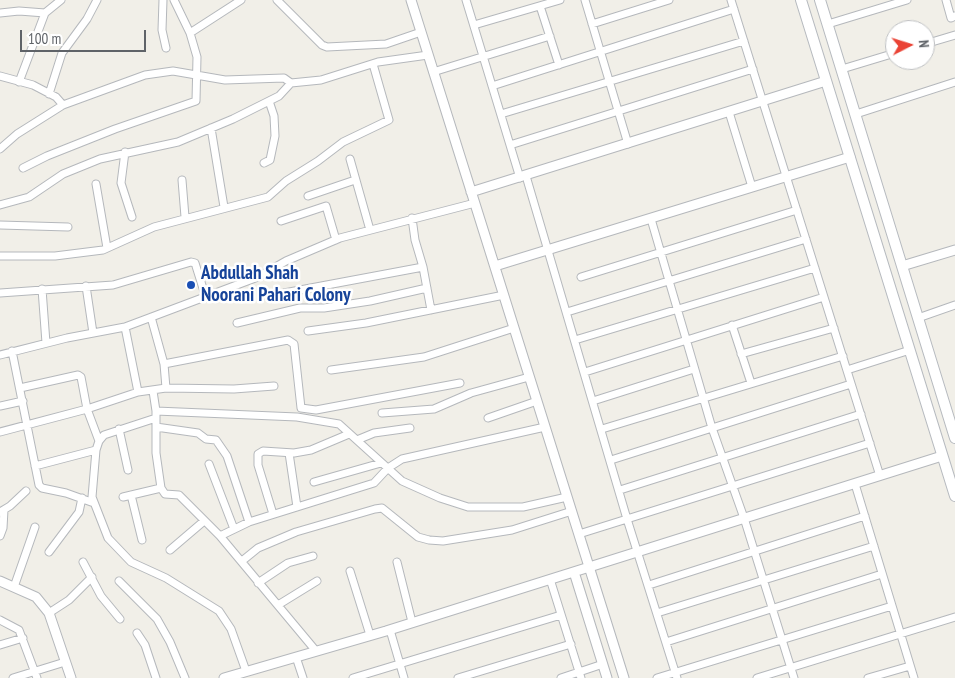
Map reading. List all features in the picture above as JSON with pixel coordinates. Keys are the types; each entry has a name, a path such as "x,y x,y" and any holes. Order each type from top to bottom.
{"main road":[{"path":"801,0 955,496"},
{"path":"820,0 955,438"}],"street":[{"path":"19,82 46,13 61,0"},
{"path":"49,94 62,53 87,19 97,0"},
{"path":"163,0 162,30 166,48"},
{"path":"23,168 47,156 115,129 194,102 196,99 197,57 190,33 174,0"},
{"path":"190,33 241,0"},
{"path":"277,0 308,32 327,47 386,44 421,32"},
{"path":"411,0 624,678"},
{"path":"466,0 510,145 549,251 627,519 676,675"},
{"path":"474,26 560,0"},
{"path":"585,0 628,144"},
{"path":"592,24 669,0"},
{"path":"731,0 880,476"},
{"path":"828,24 906,0"},
{"path":"946,0 951,18 955,16"},
{"path":"540,6 559,65"},
{"path":"492,86 734,9"},
{"path":"0,13 19,11 46,13"},
{"path":"935,41 955,34"},
{"path":"434,72 550,36"},
{"path":"501,114 744,41"},
{"path":"0,205 29,197 63,174 100,159 125,152 178,142 269,101 278,96 291,83 321,80 373,64 428,55"},
{"path":"842,69 885,56"},
{"path":"0,256 54,256 108,248 154,227 185,217 268,197 286,181 318,162 343,142 389,120 373,64"},
{"path":"510,145 753,69"},
{"path":"0,149 17,134 63,105 145,75 172,71 225,80 284,78 291,83"},
{"path":"0,76 33,85 63,105"},
{"path":"471,192 826,81"},
{"path":"856,114 955,82"},
{"path":"264,163 270,160 275,136 274,116 269,101"},
{"path":"729,112 752,187"},
{"path":"211,128 224,207"},
{"path":"125,152 121,183 132,217"},
{"path":"495,266 549,251 850,157"},
{"path":"350,159 370,230"},
{"path":"182,180 185,217"},
{"path":"308,196 355,180"},
{"path":"96,184 108,248"},
{"path":"1,353 125,327 258,277 286,261 336,240 475,202"},
{"path":"281,221 326,206 336,240"},
{"path":"581,277 797,210"},
{"path":"412,218 415,240 423,267 431,310"},
{"path":"651,219 712,428 744,518 794,678"},
{"path":"0,225 68,227"},
{"path":"567,312 806,239"},
{"path":"902,266 955,250"},
{"path":"0,293 113,285 191,262 195,263 206,298"},
{"path":"284,293 423,267"},
{"path":"575,340 815,268"},
{"path":"86,286 93,333"},
{"path":"237,324 300,308 324,308 370,301 427,288"},
{"path":"42,289 46,343"},
{"path":"308,330 366,323 504,295"},
{"path":"585,372 824,297"},
{"path":"918,318 955,305"},
{"path":"150,317 164,364 166,388"},
{"path":"732,325 751,383"},
{"path":"125,327 138,392"},
{"path":"331,370 424,357 514,328"},
{"path":"741,354 834,328"},
{"path":"164,364 288,340 294,344 301,408 316,410 460,383"},
{"path":"847,370 910,350"},
{"path":"12,351 40,488 94,502"},
{"path":"602,429 843,356"},
{"path":"593,401 694,369"},
{"path":"20,388 78,375 84,382 87,409 99,441"},
{"path":"382,413 434,409 471,393 530,376"},
{"path":"611,460 851,384"},
{"path":"0,432 28,423 87,409 138,392 166,388 234,389 274,386"},
{"path":"153,391 156,415 156,453 161,488 165,494 179,496 220,536 316,651"},
{"path":"0,406 23,400"},
{"path":"488,418 537,401"},
{"path":"620,490 861,414"},
{"path":"246,671 231,629 219,611 166,578 131,562 108,538 94,502 92,490 96,450 99,441 104,435 156,415 297,417 339,424 402,481 440,498 468,507 523,507 568,498"},
{"path":"156,427 198,433 206,439 216,440 227,456 249,522"},
{"path":"220,536 249,522 374,483 388,468 402,459 545,427"},
{"path":"358,440 374,433 410,428"},
{"path":"119,429 128,470"},
{"path":"273,514 258,465 258,454 263,451 289,453 320,447 349,434"},
{"path":"579,534 870,443"},
{"path":"35,466 96,450"},
{"path":"289,453 297,507"},
{"path":"224,678 390,630 942,456"},
{"path":"314,482 381,463"},
{"path":"209,464 234,529"},
{"path":"855,484 914,678"},
{"path":"142,540 127,496 161,488"},
{"path":"0,536 3,528 2,511 26,491"},
{"path":"50,552 79,512 82,498"},
{"path":"242,561 258,548 296,532 374,508 382,508 418,537 443,541 512,530 572,511"},
{"path":"649,585 865,516"},
{"path":"170,550 204,521"},
{"path":"14,587 35,527"},
{"path":"657,613 874,546"},
{"path":"258,582 288,563 313,556"},
{"path":"83,562 101,596 120,619"},
{"path":"397,562 412,622"},
{"path":"350,571 370,635"},
{"path":"574,572 607,678"},
{"path":"666,642 882,574"},
{"path":"49,613 69,600 92,577"},
{"path":"550,580 580,675"},
{"path":"0,581 36,597 49,613 71,678"},
{"path":"119,581 156,619 170,642 185,678"},
{"path":"278,605 317,581"},
{"path":"657,678 676,675 781,638 892,606"},
{"path":"353,678 561,615"},
{"path":"758,678 955,617"},
{"path":"0,620 19,630 36,674"},
{"path":"390,630 404,678"},
{"path":"137,633 145,644 156,678"},
{"path":"0,645 23,638"},
{"path":"458,678 571,644"},
{"path":"296,657 303,678"},
{"path":"13,678 36,674 65,662"},
{"path":"561,678 580,675 603,664"},
{"path":"868,678 910,666"}],"place":[{"name":"Abdullah Shah Noorani Pahari Colony","path":"191,285"}]}
